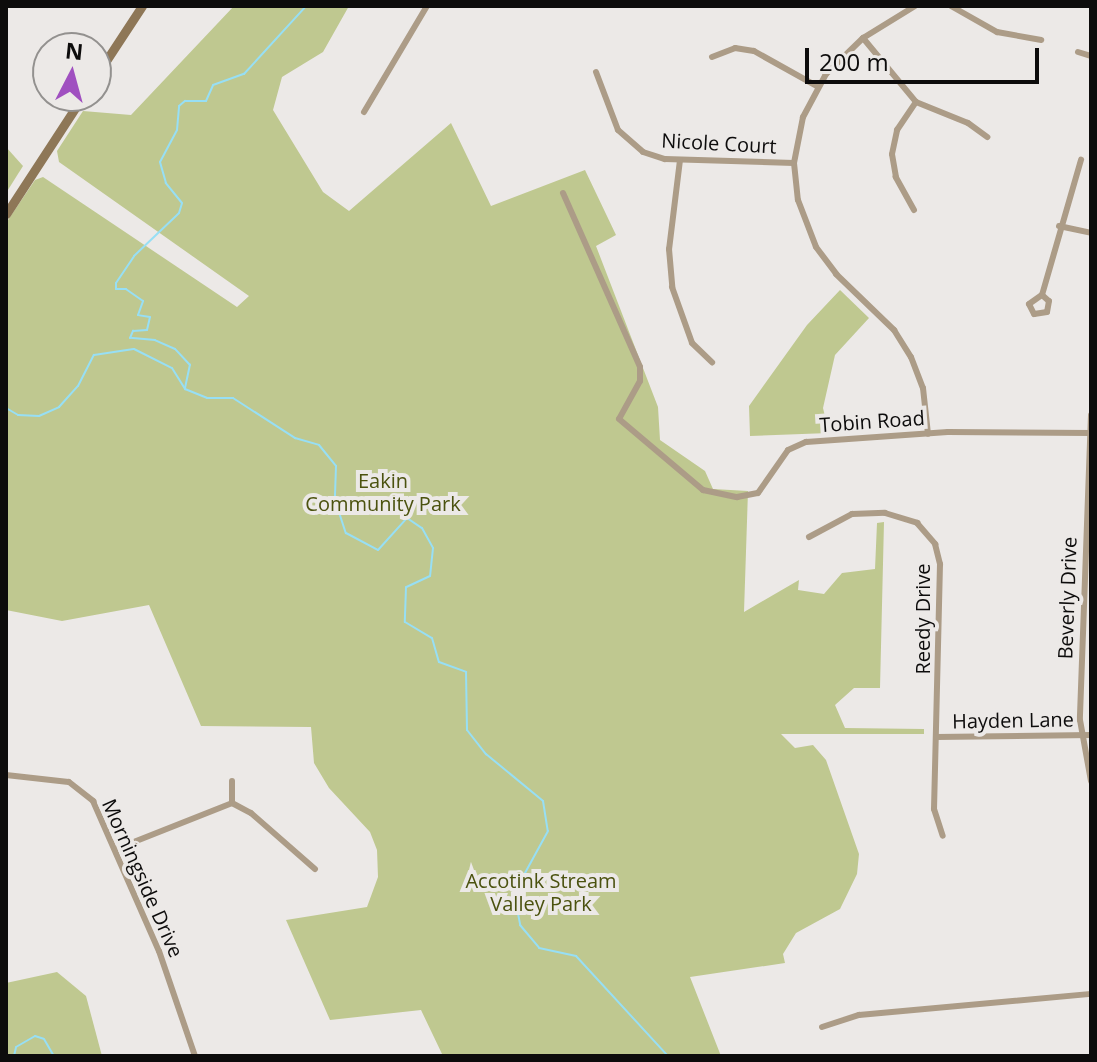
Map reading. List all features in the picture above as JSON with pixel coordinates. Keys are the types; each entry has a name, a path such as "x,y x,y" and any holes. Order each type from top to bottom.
{"main road":[{"path":"112,52 142,6"},
{"path":"6,214 73,112"}],"street":[{"path":"364,112 427,6"},
{"path":"915,6 863,38 817,86 803,117 794,163 798,200 816,247 836,274 894,330 911,357 923,388 928,434"},
{"path":"951,6 997,32 1041,40"},
{"path":"863,38 916,102 968,123 987,137"},
{"path":"712,57 735,48 754,51 817,86"},
{"path":"1078,52 1091,56"},
{"name":"Nicole Court","path":"596,72 612,119 625,139 654,157 794,163"},
{"path":"914,210 896,177 892,154 897,130 916,102"},
{"path":"680,160 669,249 672,287 692,343 712,362"},
{"path":"1042,295 1059,226 1081,160"},
{"name":"Tobin Road","path":"563,193 640,367 640,381 619,419 700,488 737,497 758,493 788,450 806,442 928,434 1090,433"},
{"path":"1059,226 1091,233"},
{"name":"Beverly Drive","path":"1091,415 1081,735 1091,781"},
{"name":"Reedy Drive","path":"809,537 852,514 885,513 917,523 935,544 940,564 934,809 943,836"},
{"name":"Hayden Lane","path":"936,737 1091,735"},
{"name":"Morningside Drive","path":"6,775 58,779 78,787 93,801 178,1000 195,1056"},
{"path":"232,781 232,803"},
{"path":"116,849 232,803 251,813 315,869"},
{"path":"822,1027 859,1015 1091,994"}],"green space":[{"path":"234,6 349,6 323,52 282,77 273,110 323,192 349,211 451,123 491,206 585,170 616,235 596,246 658,407 660,440 705,471 713,489 748,491 744,612 799,580 798,590 824,594 842,573 875,569 877,523 884,522 880,688 854,688 835,705 845,728 924,729 924,734 781,734 795,748 813,745 826,760 859,854 857,874 840,909 796,933 783,954 785,963 690,977 721,1056 443,1056 421,1010 330,1020 286,920 367,907 378,877 377,850 370,832 329,788 314,763 311,727 201,726 149,605 62,621 6,610 6,223 35,180 43,177 237,307 249,296 59,162 57,151 82,112 131,115"},
{"path":"6,147 23,166 6,193"},
{"path":"840,290 869,318 835,355 823,408 829,433 750,436 749,406 807,325"},
{"path":"57,972 86,996 102,1056 6,1056 6,983"}],"waterway":[{"path":"185,388 190,365 175,349 155,340 130,338 133,331 147,330 150,317 138,315 143,301 126,289 116,289 116,283 134,256 179,213 182,203 166,183 160,162 177,130 179,106 185,101 206,101 213,85 244,74 306,6"},
{"path":"6,408 18,415 39,416 59,407 78,386 94,355 134,349 172,368 185,389 207,398 233,398 295,438 319,445 336,466 335,500 346,533 378,550 407,518 422,528 433,548 430,576 406,587 405,622 432,638 439,662 466,672 467,730 486,754 543,801 548,831 514,893 520,925 539,948 576,956 668,1056"},
{"path":"14,1056 16,1047 35,1036 44,1039 54,1056"}],"park label":[{"name":"Eakin Community Park","path":"383,492"},
{"name":"Accotink Stream Valley Park","path":"541,892"}]}
